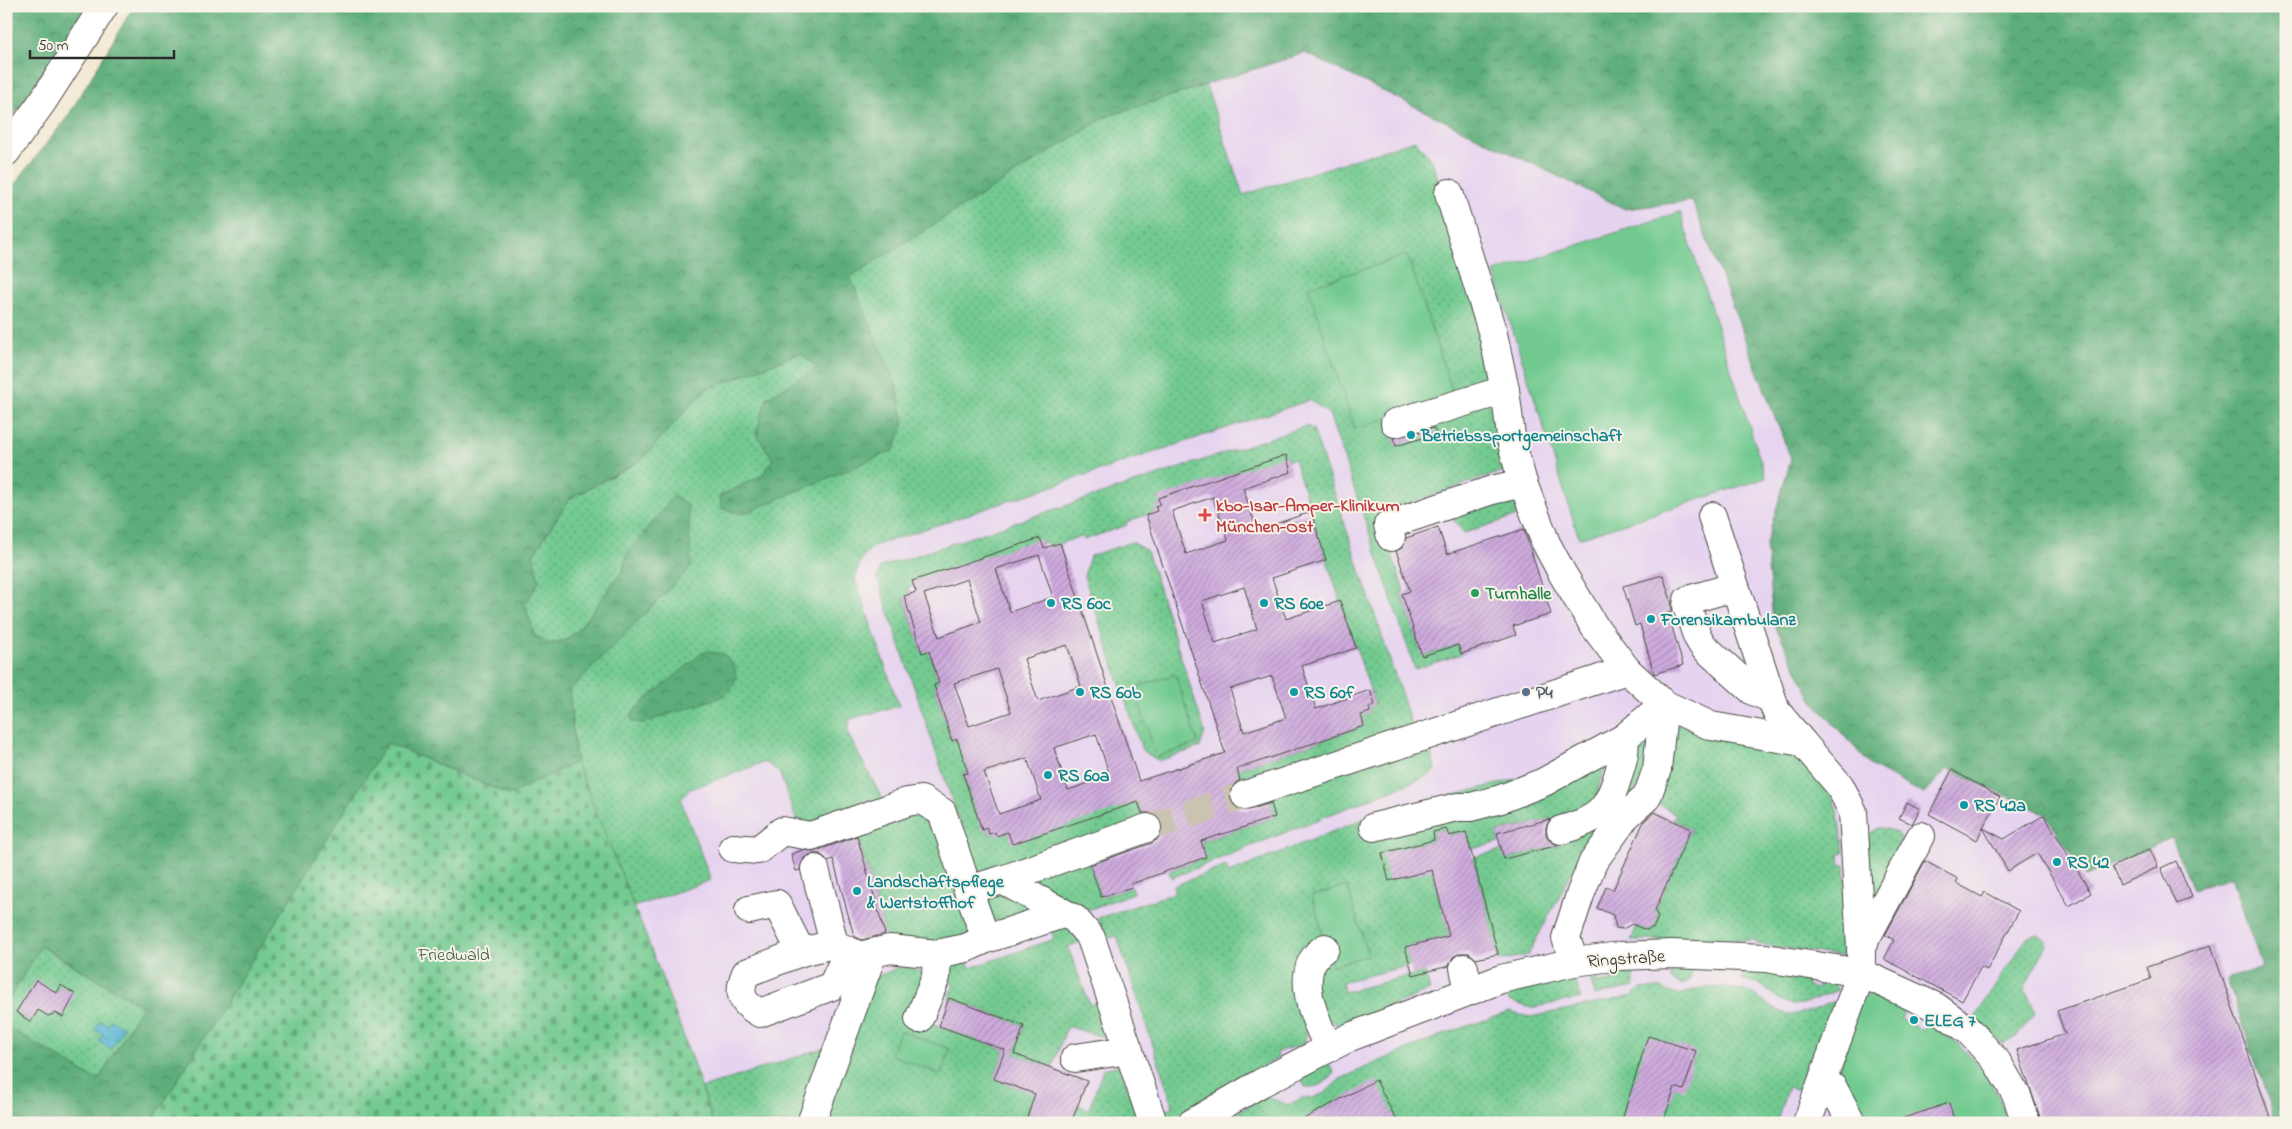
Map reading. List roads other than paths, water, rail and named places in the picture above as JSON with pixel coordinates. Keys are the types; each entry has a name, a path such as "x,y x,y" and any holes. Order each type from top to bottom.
{"street":[{"path":"6,152 44,102 104,6"},
{"path":"1449,193 1493,334 1505,390 1512,444 1523,483 1546,543 1594,626 1628,670 1664,704 1711,726 1802,742"},
{"path":"1395,423 1505,390"},
{"path":"1391,538 1388,525 1492,490 1523,483"},
{"path":"1712,516 1776,711 1840,786 1853,812 1861,960"},
{"path":"1737,593 1723,590 1688,600 1687,606 1697,636 1703,646 1753,691 1772,699"},
{"path":"1245,795 1628,670"},
{"path":"1374,827 1457,807 1471,807 1501,800 1544,782 1624,738 1664,704"},
{"path":"1574,962 1566,938 1580,895 1587,859 1627,815 1647,797 1657,769 1664,704"},
{"path":"1561,830 1589,820 1597,815 1608,803 1613,794 1626,750 1624,738"},
{"path":"733,848 758,850 782,831 811,836 907,802 921,800 942,812 986,939"},
{"path":"968,890 1002,880 1147,828"},
{"path":"1807,1123 1824,1080 1861,960 1921,836"},
{"path":"811,1123 851,950 815,869"},
{"path":"1002,880 1075,919 1091,938 1153,1123"},
{"path":"750,910 777,904 801,952"},
{"path":"851,950 832,986 760,1013 749,1007 742,996 741,984 746,973 801,952 851,950 890,949 937,954 966,948 986,939 1063,914"},
{"path":"1325,948 1313,960 1308,971 1307,981 1317,1020 1329,1048"},
{"path":"919,1019 936,977 937,954"},
{"name":"Ringstraße","path":"1192,1123 1261,1083 1466,980 1501,979 1574,962 1620,956 1691,955 1861,960 1936,1007 1970,1031 1997,1062 2017,1096 2026,1123"},
{"path":"1075,1058 1129,1050"},
{"path":"1824,1080 1833,1088 1852,1123"}],"water":[{"path":"111,1020 124,1027 111,1049 99,1042 103,1034 95,1030 100,1021 108,1025"}],"tunnel":[{"path":"1147,828 1245,795"}],"place":[{"name":"Betriebssportgemeinschaft","path":"1411,435"},
{"name":"kbo-Isar-Amper-Klinikum München-Ost","path":"1205,515"},
{"name":"Turnhalle","path":"1475,593"},
{"name":"RS 60c","path":"1051,603"},
{"name":"RS 60e","path":"1264,603"},
{"name":"Forensikambulanz","path":"1651,619"},
{"name":"RS 60b","path":"1080,692"},
{"name":"RS 60f","path":"1294,692"},
{"name":"P4","path":"1526,692"},
{"name":"RS 60a","path":"1048,775"},
{"name":"RS 42a","path":"1964,805"},
{"name":"RS 42","path":"2057,862"},
{"name":"Landschaftspflege & Wertstoffhof","path":"857,891"},
{"name":"ELEG 7","path":"1914,1020"}],"park label":[{"name":"Friedwald","path":"454,954"}]}
